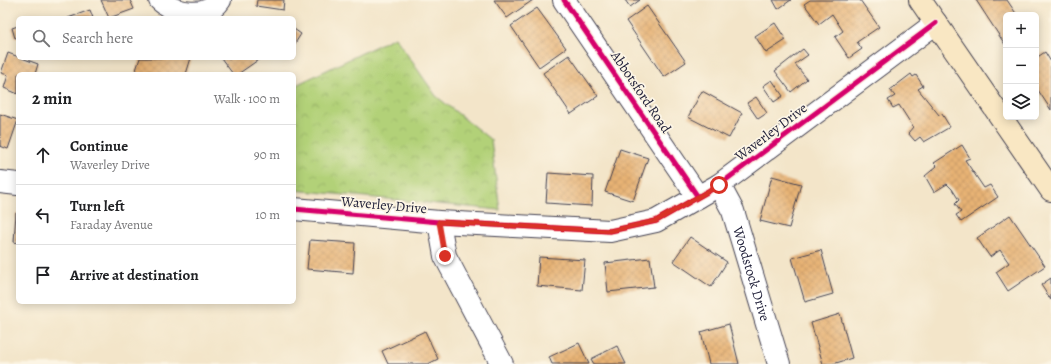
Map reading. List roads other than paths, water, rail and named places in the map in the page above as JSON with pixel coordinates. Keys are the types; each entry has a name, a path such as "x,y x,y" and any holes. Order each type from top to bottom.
{"street":[{"path":"160,0 176,10 190,13 207,11 220,0"},
{"name":"Abbotsford Road","path":"564,0 698,197"},
{"path":"920,0 1051,190"},
{"name":"Waverley Drive","path":"296,209 439,222 610,231 656,221 719,185 936,24"},
{"path":"0,182 16,184"},
{"name":"Woodstock Drive","path":"719,185 733,211 780,364"},
{"path":"439,222 445,256 502,364"}]}
